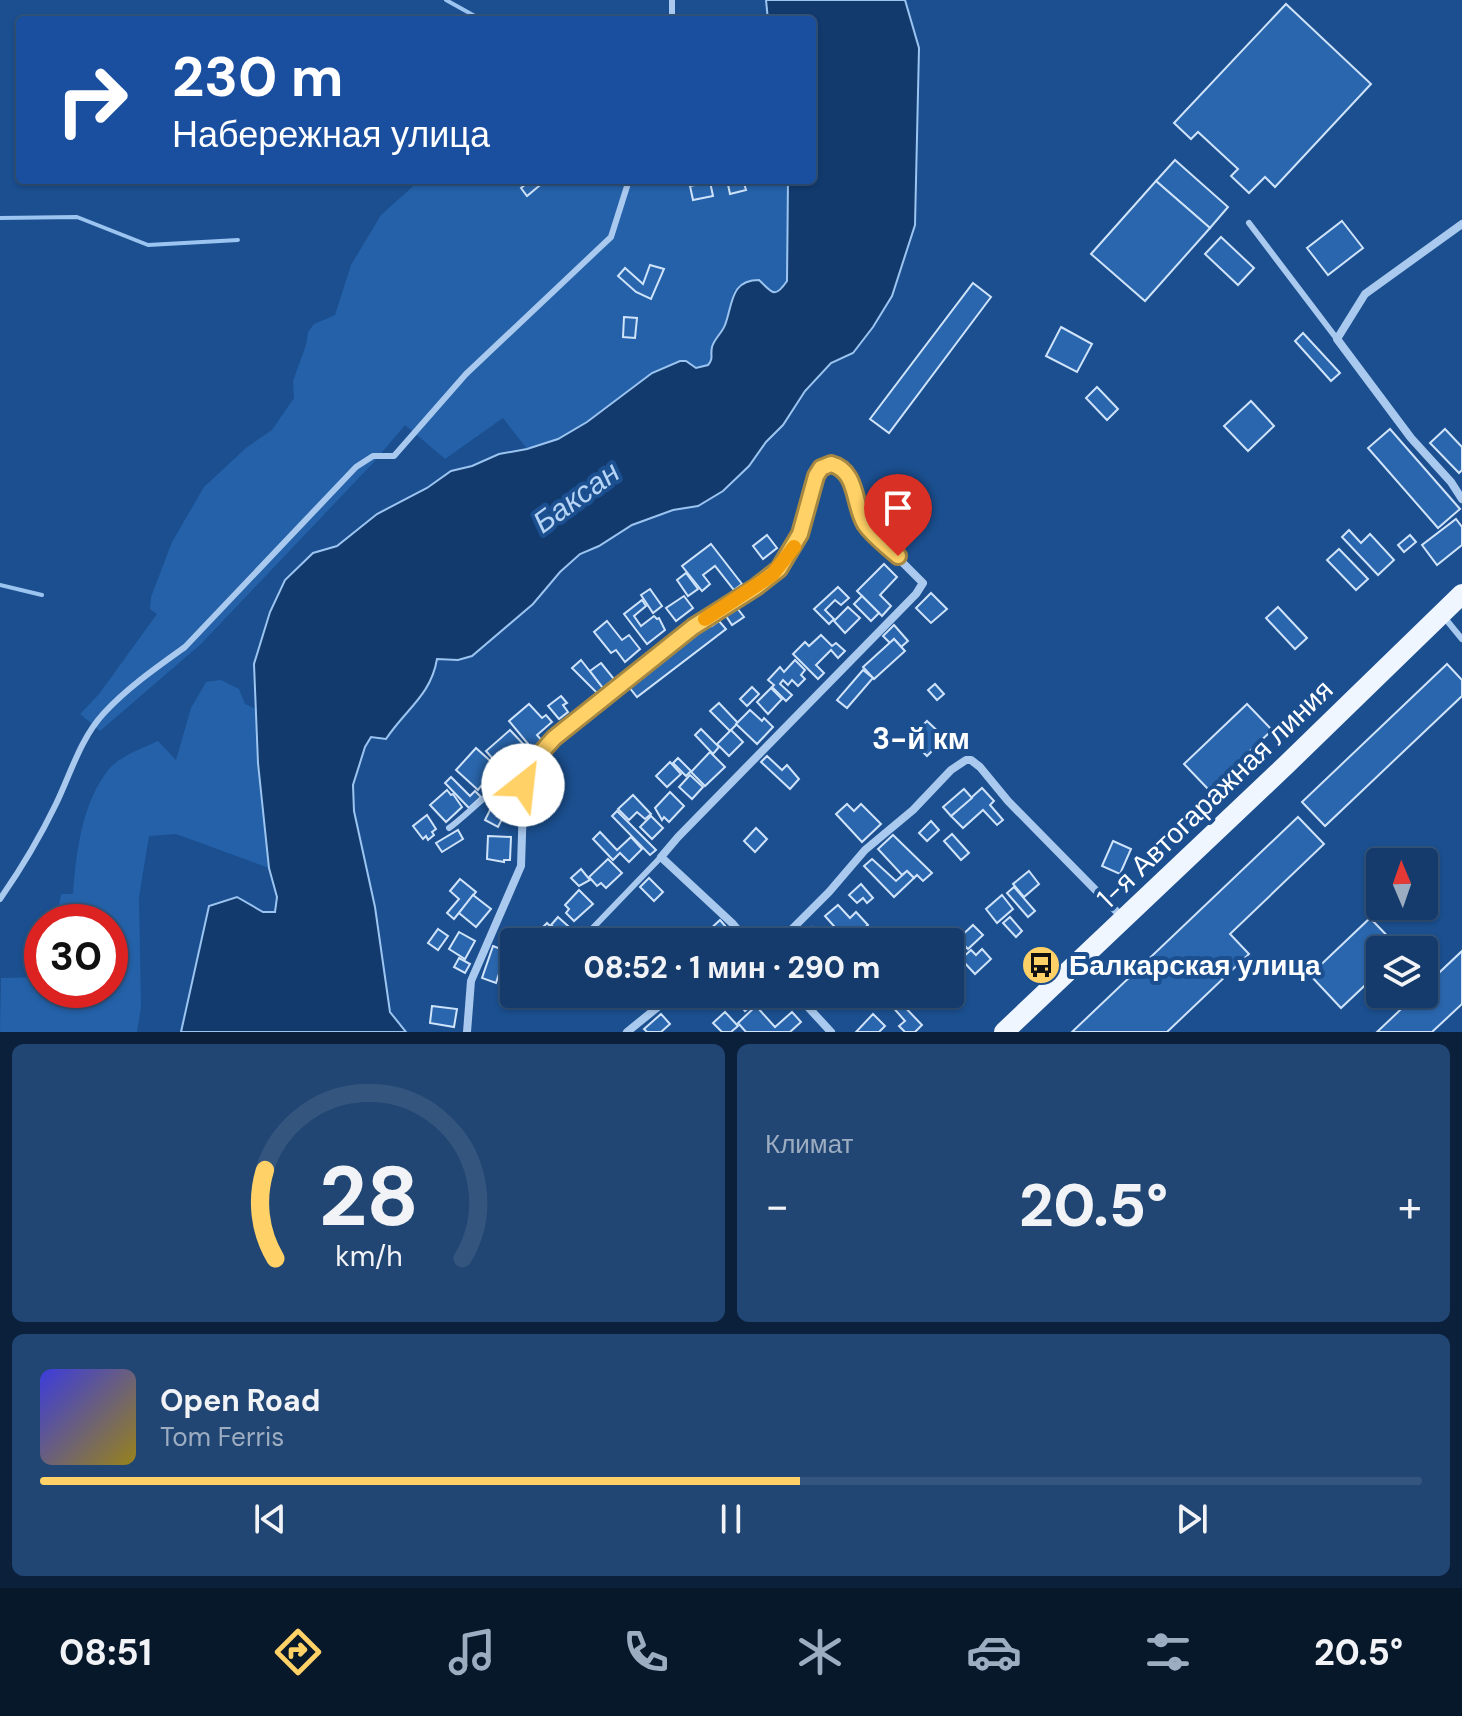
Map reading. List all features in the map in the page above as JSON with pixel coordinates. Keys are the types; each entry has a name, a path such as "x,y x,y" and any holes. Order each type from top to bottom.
{"main road":[{"name":"1-я Автогаражная линия","path":"1004,1032 1125,920 1462,594"}],"street":[{"path":"1462,224 1365,294 1337,339 1411,438 1451,482 1462,499"},
{"path":"467,1032 471,981 521,866 524,772 554,738 693,627 779,569 795,545 816,476 825,465 831,464 844,470 868,528 923,583 916,594 661,857 736,928"},
{"path":"793,928 865,850 913,810 951,770 966,760 980,767 1008,801 1125,920"},
{"path":"627,1032 657,1008"},
{"path":"809,1008 831,1032"}],"lane":[{"path":"0,899 18,874 56,803 71,763 103,714 185,647 356,467 373,456 394,456 466,374 611,237 628,184"},
{"path":"1249,223 1337,339"},
{"path":"1441,614 1462,639"},
{"path":"449,828 473,811 507,778 524,777"},
{"path":"593,928 661,857"}],"shaded area":[{"path":"416,184 788,184 787,281 777,292 768,291 764,285 734,290 724,327 712,346 712,359 708,365 696,368 686,362 652,373 587,422 558,439 527,449 503,418 445,459 405,425 373,463 201,644 100,731 80,714 99,694 157,614 150,609 151,597 172,542 204,487 247,447 272,430 294,398 293,381 308,332 314,324 335,315 351,265 381,215"},
{"path":"221,680 239,689 245,704 256,709 258,763 269,868 176,834 149,836 139,897 141,1007 137,1032 0,1032 1,978 24,977 24,1008 128,1008 128,904 59,904 61,894 73,894 79,845 92,797 100,782 109,769 125,756 158,741 176,760 191,708 206,682"}],"water":[{"name":"Баксан","path":"766,0 905,0 919,48 915,225 892,296 853,353 831,363 805,391 783,425 749,466 723,491 698,506 673,510 632,525 580,554 533,604 472,656 458,660 437,659 424,692 386,739 371,737 353,785 354,811 375,907 390,1012 406,1032 181,1032 209,906 237,897 263,912 275,912 277,897 269,868 258,763 254,664 270,612 285,580 313,553 337,546 377,514 427,488 451,471 499,454 558,439 587,422 652,373 680,361 686,361 696,368 708,365 713,344 725,325 738,289 750,281 759,280 770,291 776,292 787,281 788,184 816,184 816,16 768,16"}],"building":[{"path":"1286,4 1371,84 1275,187 1265,177 1249,193 1231,176 1238,169 1198,132 1191,139 1174,123"},
{"path":"1175,160 1228,207 1210,228 1156,181"},
{"path":"1156,181 1210,228 1145,301 1091,254"},
{"path":"526,184 539,186 527,196 521,188"},
{"path":"710,184 713,196 693,200 690,186"},
{"path":"728,184 744,184 746,190 730,194"},
{"path":"1342,221 1363,248 1328,275 1307,248"},
{"path":"1221,237 1254,268 1238,285 1205,254"},
{"path":"650,265 664,269 651,299 636,292 618,276 625,268 643,284"},
{"path":"973,283 991,297 889,433 870,419"},
{"path":"624,317 637,318 635,338 623,337"},
{"path":"1061,327 1092,344 1077,372 1046,356"},
{"path":"1303,333 1340,373 1331,381 1295,341"},
{"path":"1097,387 1118,409 1107,420 1086,398"},
{"path":"1251,401 1274,426 1248,451 1224,426"},
{"path":"1390,429 1460,509 1438,528 1368,448"},
{"path":"1445,429 1462,447 1462,470 1459,473 1430,443"},
{"path":"1456,519 1462,527 1462,545 1437,565 1422,545"},
{"path":"1349,530 1361,543 1370,534 1394,560 1378,575 1342,537"},
{"path":"767,535 777,548 763,559 753,546"},
{"path":"1410,535 1416,542 1404,552 1398,545"},
{"path":"711,544 742,584 734,590 715,566 703,575 710,584 702,591 682,566"},
{"path":"1339,549 1368,579 1356,590 1327,560"},
{"path":"884,564 897,577 880,595 891,606 882,616 857,591"},
{"path":"686,573 698,589 688,596 677,580"},
{"path":"838,587 849,598 841,605 835,600 825,610 834,619 829,624 814,609"},
{"path":"650,589 662,606 653,613 641,595"},
{"path":"931,593 947,609 931,623 916,608"},
{"path":"684,596 693,608 676,621 666,608"},
{"path":"862,596 879,613 871,621 854,604"},
{"path":"642,600 646,606 634,616 641,626 654,616 659,618 665,630 647,644 624,614"},
{"path":"848,607 860,618 845,633 834,621"},
{"path":"1278,607 1307,638 1295,649 1266,618"},
{"path":"737,608 744,617 732,625 726,616"},
{"path":"607,621 622,640 629,635 640,649 625,662 616,650 611,653 594,632"},
{"path":"719,621 726,629 637,697 629,687"},
{"path":"894,625 908,641 901,647 894,639 890,643 883,636"},
{"path":"821,635 832,646 836,643 845,651 838,658 831,650 816,665 824,673 818,679 793,654 805,642 809,646"},
{"path":"894,639 905,651 874,679 863,667"},
{"path":"581,660 603,688 597,693 572,668"},
{"path":"795,660 805,670 801,675 805,679 798,686 792,680 788,685 783,680 780,684 792,695 786,701 768,680 780,667 784,672"},
{"path":"601,663 614,679 603,688 590,671"},
{"path":"1447,664 1462,680 1462,696 1325,826 1302,802"},
{"path":"863,670 873,678 847,708 837,700"},
{"path":"935,684 944,694 937,700 928,690"},
{"path":"752,687 759,694 747,706 740,699"},
{"path":"771,688 782,699 768,714 757,702"},
{"path":"561,696 567,703 563,705 568,712 559,719 548,706"},
{"path":"719,703 738,723 730,731 710,711"},
{"path":"529,704 542,718 546,715 552,722 537,735 543,742 533,750 509,721"},
{"path":"1247,704 1272,730 1209,790 1184,764"},
{"path":"750,710 773,727 757,744 736,724"},
{"path":"927,721 945,738 927,756 915,744 920,739 914,734"},
{"path":"701,729 719,747 713,754 695,735"},
{"path":"510,730 526,747 511,760 503,751 498,755 511,770 506,774 486,751"},
{"path":"731,730 743,742 729,756 717,744"},
{"path":"476,748 497,767 488,778 492,781 485,790 481,786 478,790 456,770"},
{"path":"710,752 725,767 705,786 691,772"},
{"path":"767,756 782,770 787,765 799,779 790,789 761,762"},
{"path":"678,758 691,771 686,776 673,763"},
{"path":"670,762 681,774 667,787 656,776"},
{"path":"690,775 703,787 692,799 679,787"},
{"path":"451,777 470,796 475,791 481,797 469,808 445,783"},
{"path":"982,788 994,801 990,805 1003,820 997,825 983,810 963,828 951,816"},
{"path":"964,789 972,798 951,816 943,807"},
{"path":"447,790 462,807 446,822 430,805"},
{"path":"670,792 684,806 669,822 664,817 662,820 655,808"},
{"path":"633,795 651,814 645,819 637,812 629,820 618,809"},
{"path":"496,798 509,805 498,827 485,820"},
{"path":"847,804 854,811 861,804 881,824 862,842 836,814"},
{"path":"617,811 656,850 650,855 612,816"},
{"path":"427,815 436,829 428,840 426,836 423,839 413,826"},
{"path":"651,816 663,828 652,839 640,827"},
{"path":"1298,817 1324,844 1230,934 1249,954 1167,1032 1072,1032"},
{"path":"931,821 939,830 927,841 919,833"},
{"path":"756,828 767,839 755,852 744,841"},
{"path":"458,830 463,839 442,852 436,843"},
{"path":"600,832 617,850 631,837 642,849 629,862 620,853 613,860 593,839"},
{"path":"952,834 969,853 961,860 944,841"},
{"path":"893,835 932,873 923,881 907,871 902,875 878,849"},
{"path":"488,836 511,837 510,860 487,859"},
{"path":"1113,841 1131,849 1120,874 1102,866"},
{"path":"608,859 622,873 606,888 601,883 597,886 589,877"},
{"path":"872,859 896,881 907,871 914,878 894,897 864,866"},
{"path":"581,869 590,880 579,886 571,878"},
{"path":"1029,871 1039,884 1024,897 1013,884"},
{"path":"649,878 663,892 654,901 640,887"},
{"path":"460,879 476,892 454,919 447,913 459,899 450,891"},
{"path":"861,884 873,898 867,903 863,898 857,903 849,895"},
{"path":"1014,887 1035,911 1028,917 1007,893"},
{"path":"579,890 593,904 574,921 566,913 569,909 565,905"},
{"path":"473,895 491,909 476,927 459,913"},
{"path":"1002,895 1013,909 997,923 986,909"},
{"path":"838,905 850,918 856,912 868,925 864,928 836,928 825,916"},
{"path":"558,917 570,928 554,928 551,925"},
{"path":"1010,917 1022,931 1016,937 1003,923"},
{"path":"720,920 727,928 711,928"},
{"path":"1368,920 1372,920 1387,936 1366,936 1366,984 1341,1008 1310,975"},
{"path":"973,925 983,935 968,949 964,945 964,933"},
{"path":"438,929 448,936 438,950 428,943"},
{"path":"459,932 475,941 465,959 449,949"},
{"path":"493,946 500,949 500,970 496,983 482,978"},
{"path":"982,949 991,959 975,974 964,962 964,956 971,950 976,955"},
{"path":"1462,951 1462,1004 1432,1032 1377,1032 1402,1008 1438,1008 1438,974"},
{"path":"459,958 470,964 465,973 454,967"},
{"path":"432,1006 457,1009 454,1027 430,1023"},
{"path":"754,1008 758,1008 775,1027 792,1012 801,1022 790,1032 746,1032 738,1023"},
{"path":"894,1008 906,1008 922,1025 915,1032 905,1032 899,1026 905,1021"},
{"path":"725,1012 738,1026 731,1032 722,1032 713,1023"},
{"path":"661,1014 670,1024 661,1032 647,1032 644,1029"},
{"path":"873,1014 885,1026 879,1032 856,1032"}],"waterway":[{"path":"446,0 475,16"},
{"path":"0,218 77,217 148,245 238,240"},
{"path":"0,585 42,595"}],"slow traffic":[{"path":"705,619 772,575 794,547"}],"place":[{"name":"Балкарская улица","path":"1041,965"}],"district":[{"name":"3-й км","path":"921,738"}],"route":[{"path":"523,785 524,772 554,738 693,627 779,569 800,534 812,487 825,465 831,464 844,470 854,489 862,519 898,556"}]}
